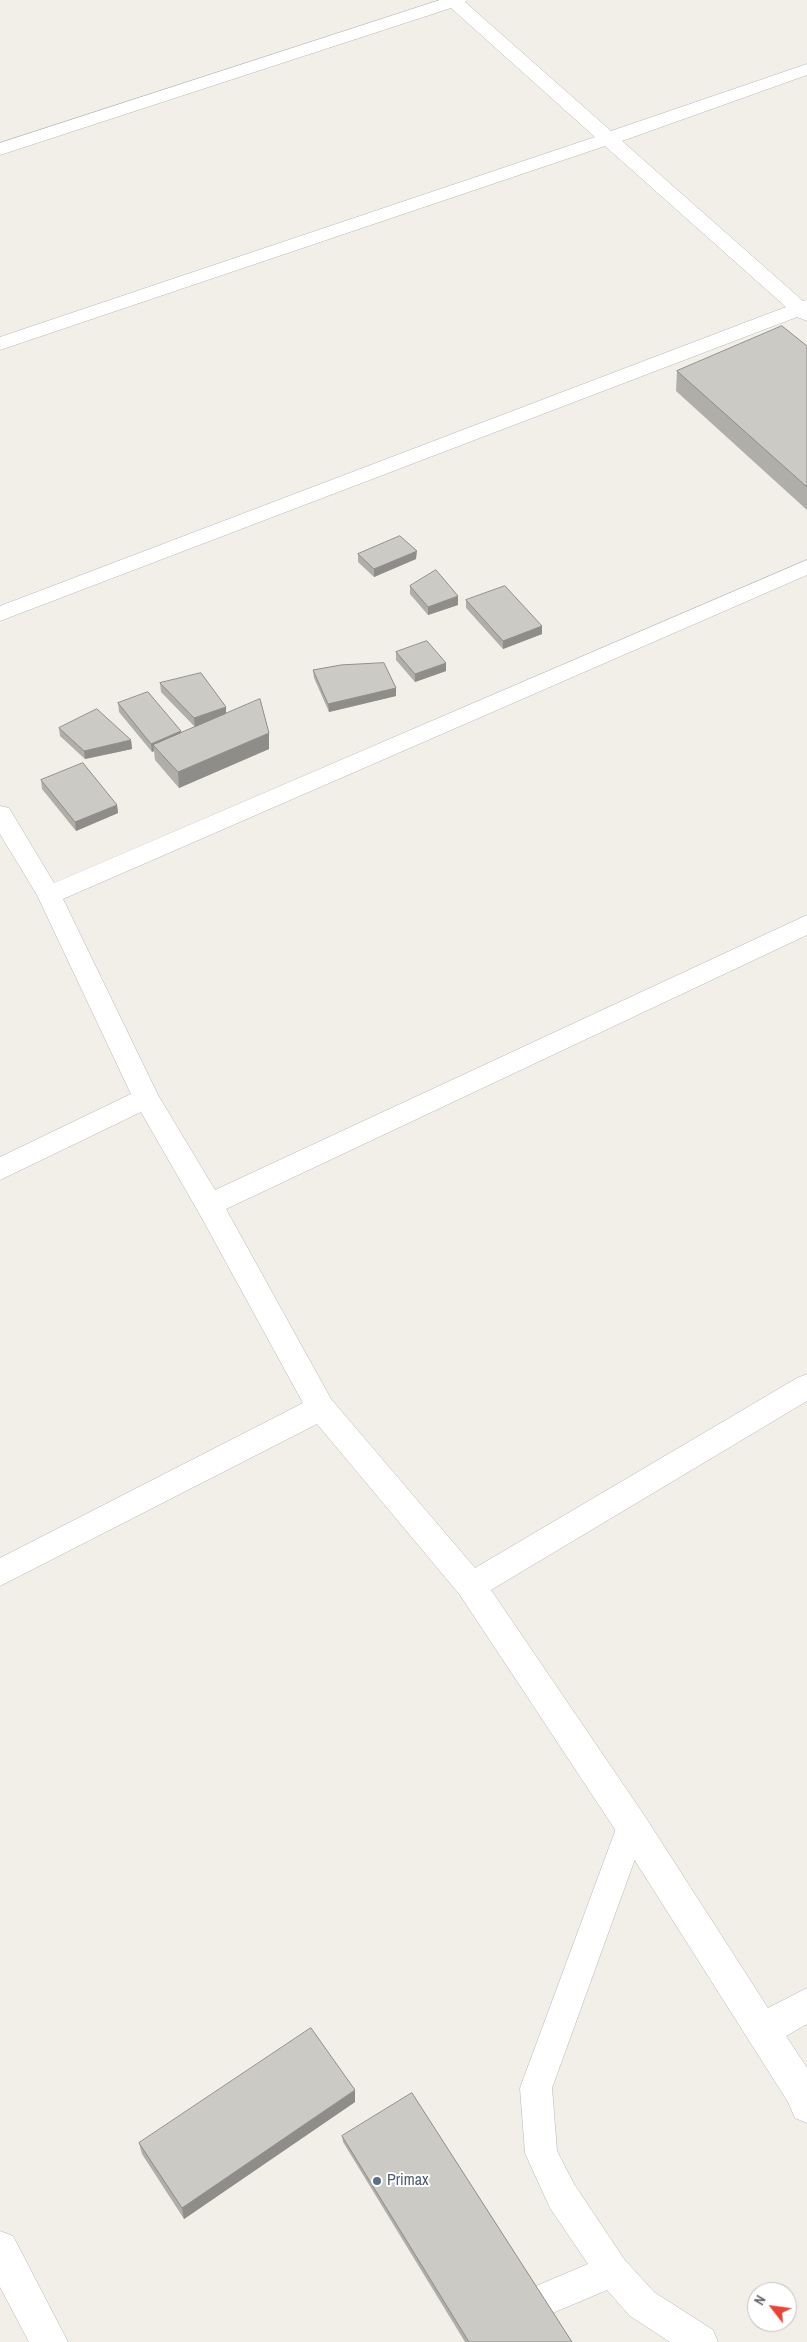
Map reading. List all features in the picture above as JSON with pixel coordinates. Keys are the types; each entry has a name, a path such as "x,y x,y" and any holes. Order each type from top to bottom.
{"street":[{"path":"0,149 455,0 608,139 805,310 0,614"},
{"path":"0,344 608,139 807,69"},
{"path":"49,895 807,567"},
{"path":"2,819 49,895 146,1098 209,1205 321,1408 470,1586 632,1826 764,2030 806,2099"},
{"path":"209,1205 807,924"},
{"path":"0,1169 146,1098"},
{"path":"470,1586 807,1386"},
{"path":"0,1574 321,1408"},
{"path":"764,2030 807,2005"},
{"path":"0,2250 49,2342"}],"lane":[{"path":"632,1826 536,2088 541,2153 562,2196 612,2271 642,2304 700,2342"},
{"path":"541,2301 612,2271"}],"building":[{"path":"782,326 807,346 807,487 677,371"},
{"path":"400,536 417,551 374,569 358,554"},
{"path":"436,570 458,596 428,607 410,586"},
{"path":"505,586 542,626 503,641 466,600"},
{"path":"427,641 446,663 415,674 396,652"},
{"path":"384,663 396,688 328,704 313,670 341,665"},
{"path":"201,673 226,707 194,718 160,683"},
{"path":"148,692 181,731 151,744 118,703"},
{"path":"260,699 269,733 178,772 153,745"},
{"path":"97,709 131,740 84,751 59,728"},
{"path":"83,763 117,805 75,822 41,780"},
{"path":"311,2028 355,2090 182,2208 139,2143"},
{"path":"412,2093 572,2342 469,2342 342,2136"}],"place":[{"name":"Primax","path":"377,2181"}]}
